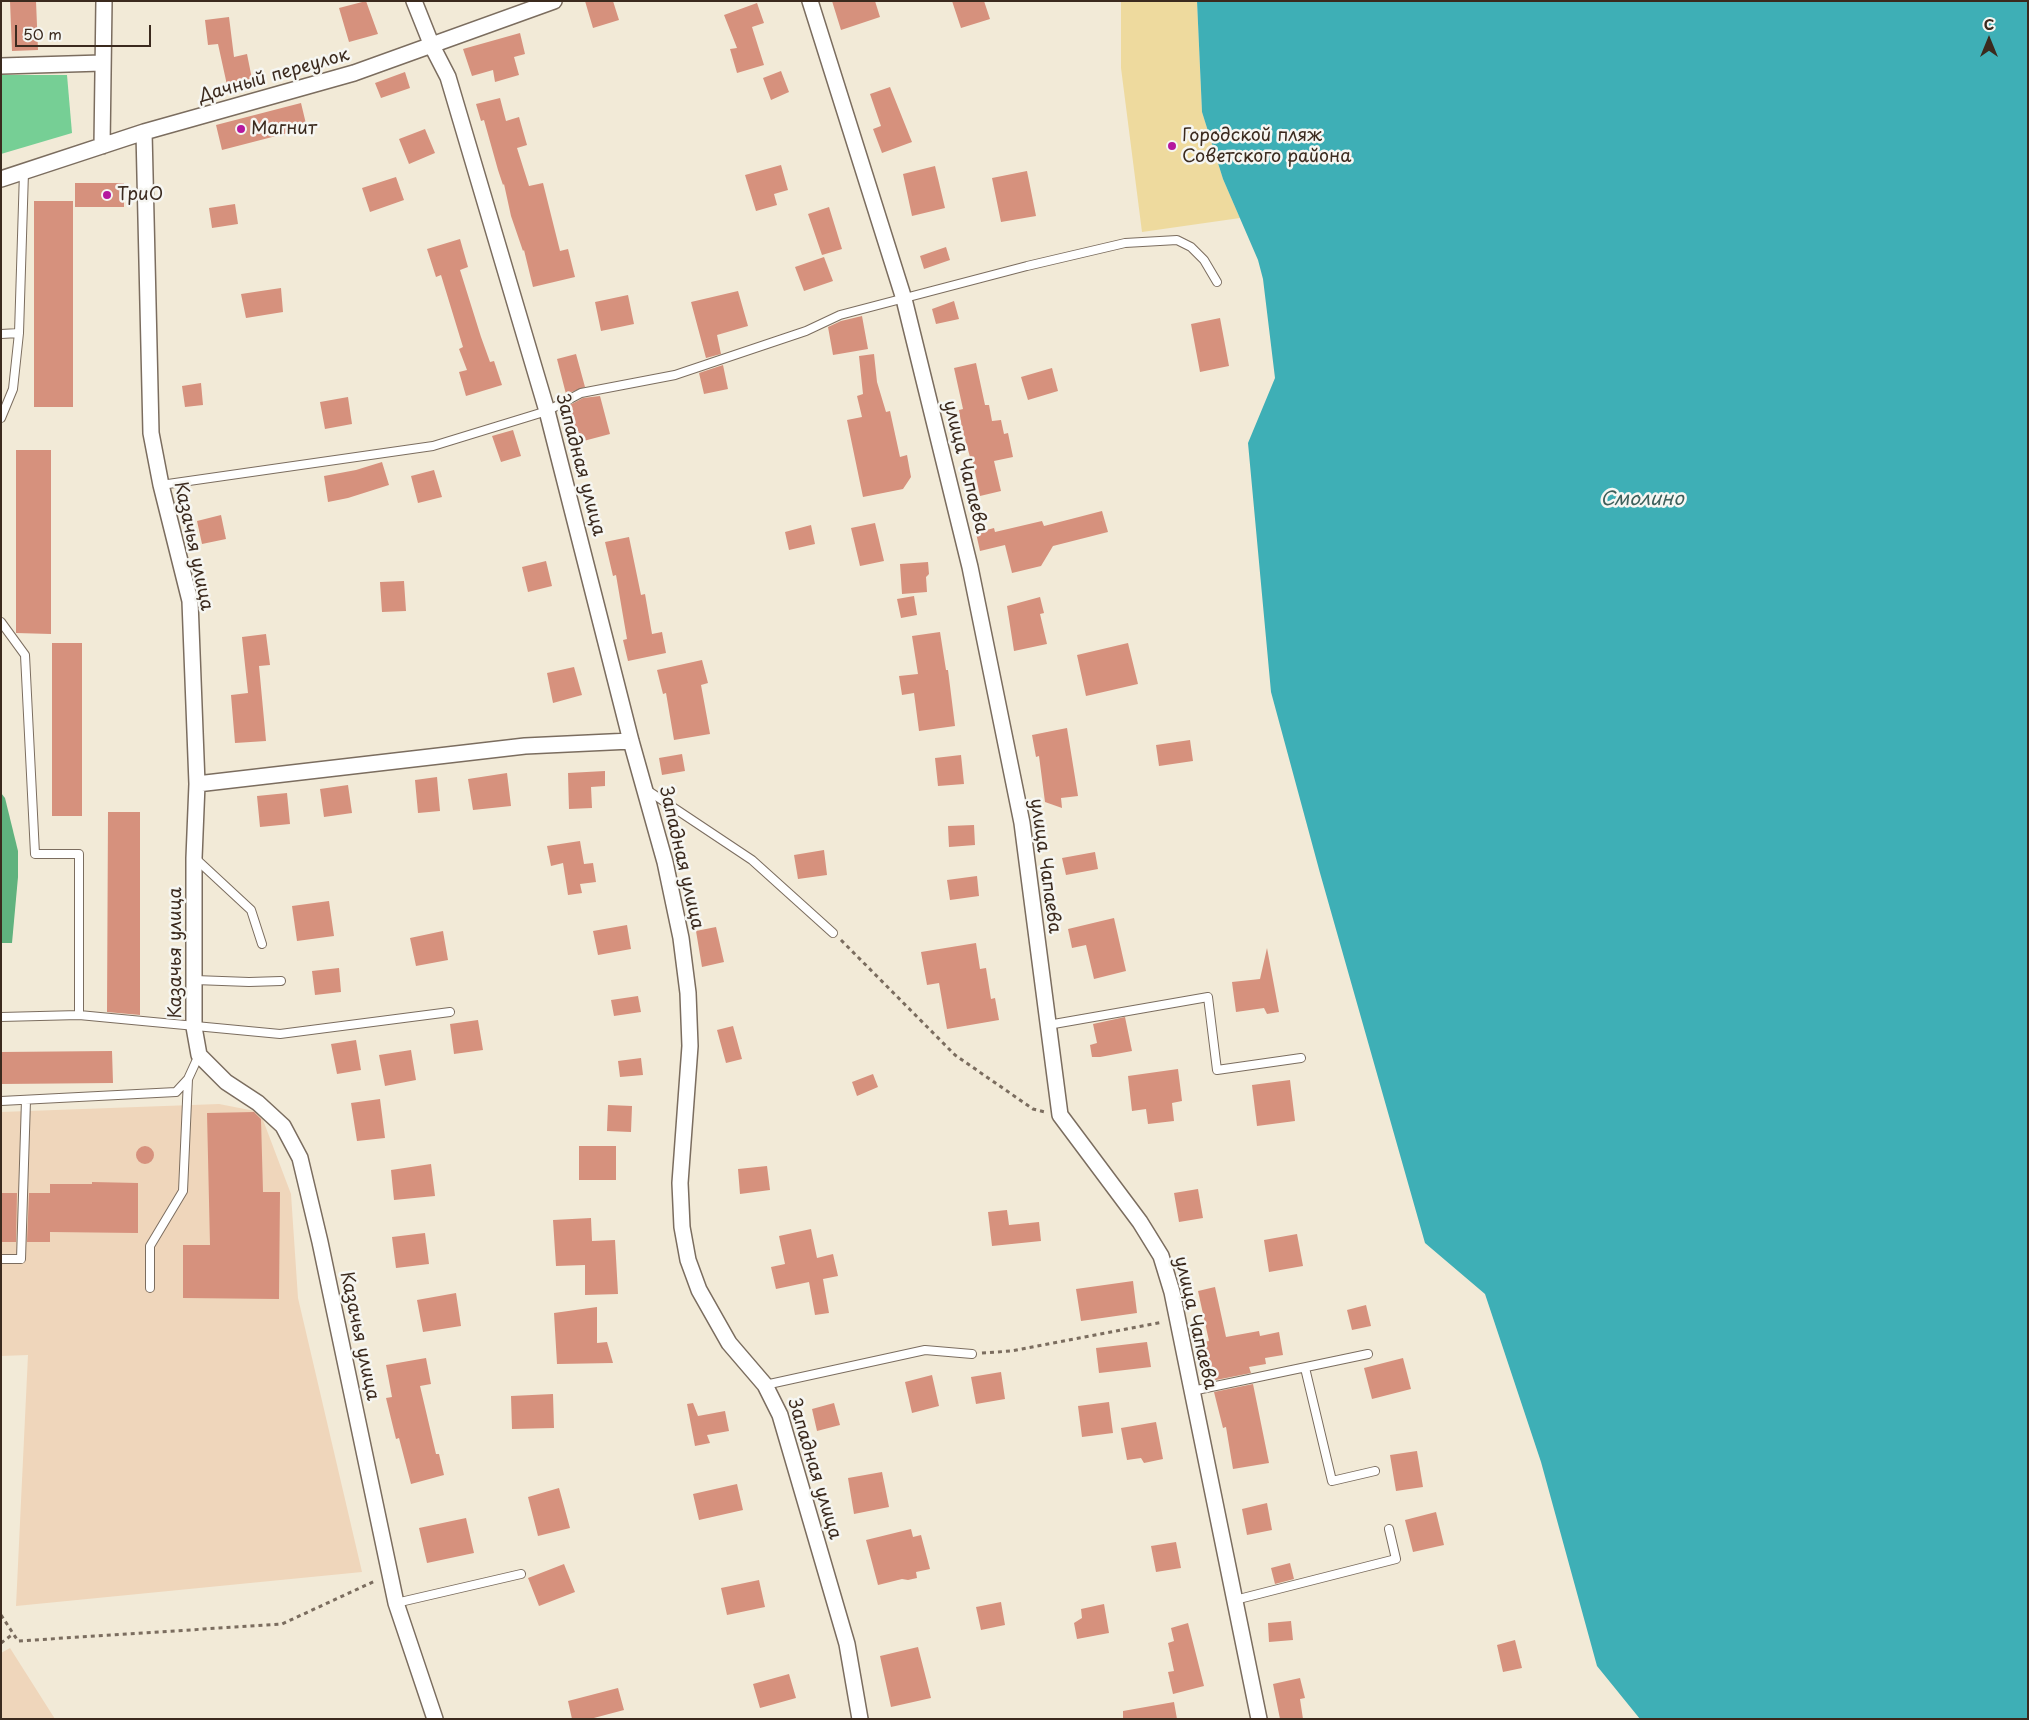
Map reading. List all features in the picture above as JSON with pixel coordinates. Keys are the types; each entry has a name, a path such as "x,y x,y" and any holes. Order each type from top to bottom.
{"street":[{"path":"102,146 104,1"},
{"name":"Западная улица","path":"414,1 432,46 448,77 547,412 667,872 688,992 690,1046 680,1183 682,1227 688,1260 699,1290 729,1343 765,1385 780,1415 847,1644 860,1719"},
{"name":"Дачный переулок","path":"1,179 144,132 354,73 554,1"},
{"name":"улица Чапаева","path":"810,1 904,299 970,567 1022,823 1060,1115 1140,1222 1162,1256 1178,1320 1259,1719"},
{"path":"1,66 102,63"},
{"name":"Казачья улица","path":"144,132 151,433 161,485 190,601 197,784 194,858 194,1027 199,1055 226,1082 258,1103 283,1126 300,1158 320,1242 389,1574 396,1603 435,1719"},
{"path":"197,784 525,746 632,741"}],"lane":[{"path":"1,418 13,389 19,333 24,172"},
{"path":"161,485 433,446 547,412 581,393 675,375 806,331 840,315 1027,266 1125,244 1177,240 1191,247 1204,260 1217,282"},
{"path":"1,334 19,333"},
{"path":"1,622 25,655 35,854 79,854 79,1016"},
{"path":"645,789 752,860 833,933"},
{"path":"194,858 250,910 262,944"},
{"path":"195,980 281,981"},
{"path":"1048,1024 1208,997 1217,1070 1301,1058"},
{"path":"1,1017 79,1016 280,1034 450,1012"},
{"path":"1,1102 176,1092 188,1079 199,1055"},
{"path":"150,1288 150,1246 183,1191 188,1079"},
{"path":"1,1259 21,1259 26,1100"},
{"path":"765,1385 925,1350 972,1354"},
{"path":"1192,1391 1368,1354"},
{"path":"1305,1368 1332,1481 1376,1472"},
{"path":"1235,1600 1396,1559 1389,1529"},
{"path":"396,1603 521,1574"}],"path":[{"path":"833,933 955,1055 1033,1109 1060,1115"},
{"path":"972,1354 1011,1352 1178,1320"},
{"path":"1,1615 18,1641 282,1624 389,1574"},
{"path":"1,1643 13,1634"}],"shaded area":[{"path":"219,1104 260,1112 291,1194 298,1298 362,1572 16,1606 28,1355 1,1356 1,1112"},
{"path":"10,1648 55,1719 1,1719 1,1653"}],"green space":[{"path":"1,75 67,75 72,133 1,154"},
{"path":"1,793 5,798 18,851 18,877 12,943 1,943"}],"sand":[{"name":"Городской пляж Советского района","path":"1121,1 1197,1 1202,112 1223,179 1240,218 1142,232 1121,68"}],"water":[{"name":"Смолино","path":"1197,1 2028,1 2028,1719 1640,1719 1597,1666 1541,1462 1485,1294 1425,1243 1320,873 1271,692 1248,443 1275,378 1263,279 1258,260 1223,179 1202,112"}],"building":[{"path":"10,1 36,1 38,50 12,51"},
{"path":"366,1 378,34 349,42 339,8"},
{"path":"585,1 613,1 619,20 593,28"},
{"path":"832,1 875,1 880,17 841,30"},
{"path":"952,1 984,1 990,19 961,28"},
{"path":"757,3 764,23 752,27 764,65 737,73 730,49 737,48 724,15"},
{"path":"229,17 234,57 247,54 252,79 227,85 218,44 208,45 205,20"},
{"path":"520,33 525,54 514,57 519,75 495,82 493,70 472,76 463,49"},
{"path":"781,71 789,92 771,100 763,78"},
{"path":"405,72 410,88 381,98 375,83"},
{"path":"890,87 912,142 882,153 873,129 881,126 870,94"},
{"path":"500,98 506,121 519,117 527,145 517,148 529,186 543,183 560,251 568,249 575,277 533,287 524,250 511,216 504,184 498,170 484,120 481,121 476,104"},
{"path":"301,103 307,128 222,150 216,125"},
{"path":"425,129 435,153 409,164 399,139"},
{"path":"781,165 788,190 774,194 777,205 756,211 745,175"},
{"path":"935,166 945,208 912,216 903,174"},
{"path":"1027,171 1036,216 1001,222 992,178"},
{"path":"396,177 404,200 370,212 362,188"},
{"path":"75,183 124,183 124,207 75,207"},
{"path":"34,201 73,201 73,407 34,407"},
{"path":"235,204 238,224 212,228 209,208"},
{"path":"829,207 842,249 822,255 808,214"},
{"path":"460,239 468,267 460,270 490,362 494,361 502,385 466,396 459,372 467,370 459,349 463,347 441,275 436,277 427,249"},
{"path":"946,247 950,260 924,269 920,256"},
{"path":"824,257 833,281 804,291 795,267"},
{"path":"281,288 283,312 246,318 241,294"},
{"path":"738,291 748,326 717,335 721,354 706,358 691,302"},
{"path":"628,295 634,324 601,331 595,302"},
{"path":"954,301 959,319 936,324 932,309"},
{"path":"862,316 868,349 833,355 828,327 841,321"},
{"path":"1220,318 1229,366 1200,372 1191,324"},
{"path":"576,354 585,387 566,394 557,359"},
{"path":"874,354 877,382 886,412 890,411 900,457 907,455 911,477 903,489 863,497 847,420 862,417 857,396 863,394 859,356"},
{"path":"976,363 985,405 989,405 992,421 1001,420 1004,434 1008,433 1013,457 994,461 1001,491 980,496 972,457 970,457 962,428 959,410 963,409 954,368"},
{"path":"723,365 728,389 704,394 699,373"},
{"path":"1052,368 1058,391 1028,400 1021,377"},
{"path":"201,383 203,405 185,407 182,386"},
{"path":"600,396 610,434 576,443 566,407 583,398"},
{"path":"348,397 352,424 325,429 320,402"},
{"path":"513,430 521,456 501,462 492,436"},
{"path":"16,450 51,450 51,634 16,633"},
{"path":"382,462 389,485 348,498 328,502 324,476 356,470"},
{"path":"434,470 442,497 418,503 411,476"},
{"path":"1102,511 1108,532 1053,546 1041,566 1012,573 1005,545 980,551 976,533 994,528 995,532 1042,521 1044,526"},
{"path":"221,515 226,539 202,544 197,521"},
{"path":"875,523 884,561 860,566 851,528"},
{"path":"811,525 815,544 789,550 785,532"},
{"path":"629,537 641,595 645,594 652,634 662,632 666,653 628,661 623,640 627,639 616,575 613,576 605,542"},
{"path":"546,561 552,586 528,592 522,567"},
{"path":"928,562 927,592 902,594 900,564"},
{"path":"404,581 406,611 382,612 380,582"},
{"path":"914,596 917,615 901,618 897,599"},
{"path":"1040,597 1044,613 1040,614 1047,644 1014,651 1007,606"},
{"path":"940,632 946,670 948,670 955,726 919,731 914,693 902,695 899,676 918,674 912,636"},
{"path":"266,634 270,665 259,666 266,741 235,743 231,695 248,693 242,637"},
{"path":"52,643 82,643 82,816 52,816"},
{"path":"1128,643 1138,684 1086,696 1077,655"},
{"path":"702,660 708,683 701,685 710,734 674,740 666,693 663,694 657,670"},
{"path":"574,667 582,695 553,703 547,673"},
{"path":"1067,728 1078,796 1061,798 1062,808 1045,802 1039,756 1036,757 1032,735"},
{"path":"1190,740 1193,761 1159,766 1156,745"},
{"path":"682,754 685,771 662,775 659,758"},
{"path":"961,755 964,784 938,786 935,758"},
{"path":"605,771 605,786 591,787 592,808 569,809 568,773"},
{"path":"507,773 511,806 473,810 468,779"},
{"path":"437,777 440,811 418,813 415,780"},
{"path":"348,785 352,813 324,817 320,789"},
{"path":"287,793 290,824 260,827 257,796"},
{"path":"108,812 140,812 140,1015 107,1012"},
{"path":"974,825 975,845 949,847 948,826"},
{"path":"580,841 584,864 593,863 596,882 580,884 582,893 568,895 563,863 551,866 547,846"},
{"path":"824,850 827,875 798,879 794,855"},
{"path":"1095,852 1098,869 1066,875 1062,858"},
{"path":"977,876 979,896 950,900 947,880"},
{"path":"329,901 334,936 297,941 292,906"},
{"path":"1114,918 1126,971 1094,979 1086,945 1072,948 1068,929"},
{"path":"627,925 631,949 598,955 593,931"},
{"path":"716,927 724,962 702,967 696,931"},
{"path":"443,931 448,960 416,966 410,938"},
{"path":"976,943 980,969 986,968 991,999 995,998 999,1020 947,1029 939,983 927,985 921,952"},
{"path":"1267,948 1279,1012 1267,1014 1264,1008 1236,1012 1232,982 1260,979"},
{"path":"339,968 341,992 315,995 312,971"},
{"path":"638,996 641,1012 614,1016 611,1000"},
{"path":"1125,1017 1132,1051 1092,1057 1090,1045 1097,1043 1093,1024"},
{"path":"478,1020 483,1050 454,1054 450,1024"},
{"path":"733,1026 742,1059 726,1063 717,1030"},
{"path":"356,1040 361,1070 337,1074 331,1044"},
{"path":"411,1050 416,1080 385,1086 379,1055"},
{"path":"112,1051 113,1083 1,1084 1,1052"},
{"path":"641,1058 643,1075 620,1077 618,1061"},
{"path":"1178,1069 1182,1101 1172,1103 1174,1121 1148,1124 1146,1109 1132,1111 1128,1076"},
{"path":"873,1074 878,1087 857,1096 852,1082"},
{"path":"1290,1080 1295,1121 1257,1126 1252,1085"},
{"path":"380,1099 385,1138 357,1141 351,1103"},
{"path":"608,1105 632,1106 631,1132 607,1131"},
{"path":"254,1112 261,1119 263,1192 280,1192 279,1299 183,1298 183,1245 210,1245 207,1113"},
{"path":"145,1146 151,1149 154,1155 151,1161 145,1164 139,1161 136,1155 139,1149"},
{"path":"579,1146 616,1146 616,1180 579,1180"},
{"path":"431,1164 435,1196 394,1200 391,1170"},
{"path":"767,1166 770,1190 740,1194 738,1169"},
{"path":"92,1182 138,1183 138,1233 50,1232 50,1242 27,1242 29,1193 50,1193 50,1184 92,1184"},
{"path":"1198,1189 1203,1218 1179,1222 1174,1193"},
{"path":"1,1193 17,1193 16,1242 1,1242"},
{"path":"1007,1210 1009,1225 1039,1222 1041,1241 992,1246 988,1212"},
{"path":"591,1218 592,1241 615,1240 618,1294 585,1295 585,1265 556,1266 553,1220"},
{"path":"811,1229 817,1258 833,1254 838,1276 823,1279 829,1313 815,1315 809,1282 776,1289 771,1267 785,1264 779,1236"},
{"path":"425,1233 429,1264 396,1268 392,1237"},
{"path":"1297,1234 1303,1266 1269,1272 1264,1240"},
{"path":"1133,1281 1137,1313 1081,1321 1076,1289"},
{"path":"1215,1287 1226,1337 1259,1331 1260,1336 1279,1332 1283,1355 1265,1358 1266,1364 1249,1367 1251,1373 1211,1381 1202,1342 1209,1341 1198,1291"},
{"path":"456,1293 461,1326 423,1332 417,1300"},
{"path":"1366,1305 1371,1326 1352,1330 1347,1310"},
{"path":"597,1307 597,1343 607,1342 613,1363 557,1364 554,1313"},
{"path":"1147,1342 1151,1367 1099,1373 1096,1348"},
{"path":"426,1358 431,1384 420,1386 436,1454 439,1454 444,1475 411,1484 399,1438 396,1439 386,1398 392,1397 386,1365"},
{"path":"1403,1358 1411,1389 1372,1399 1364,1368"},
{"path":"1001,1372 1005,1399 976,1404 971,1377"},
{"path":"932,1375 939,1406 912,1413 905,1382"},
{"path":"1253,1384 1269,1463 1233,1469 1226,1427 1223,1428 1214,1392"},
{"path":"553,1394 554,1428 512,1429 511,1396"},
{"path":"1109,1402 1113,1433 1082,1437 1078,1406"},
{"path":"693,1403 698,1416 725,1411 729,1431 707,1435 710,1443 695,1446 687,1404"},
{"path":"834,1403 840,1425 817,1431 812,1409"},
{"path":"1156,1422 1163,1459 1144,1463 1141,1458 1127,1460 1121,1428"},
{"path":"1417,1451 1423,1487 1396,1491 1390,1455"},
{"path":"882,1472 889,1507 854,1514 848,1478"},
{"path":"737,1484 743,1510 699,1520 693,1494"},
{"path":"559,1488 570,1528 538,1536 528,1497"},
{"path":"1267,1503 1272,1530 1247,1535 1242,1509"},
{"path":"1436,1512 1444,1545 1413,1552 1405,1520"},
{"path":"466,1518 474,1553 427,1563 419,1528"},
{"path":"911,1529 913,1537 921,1535 930,1569 916,1572 917,1578 902,1579 878,1585 866,1540"},
{"path":"1176,1542 1181,1568 1156,1572 1151,1546"},
{"path":"1290,1563 1294,1579 1275,1584 1271,1568"},
{"path":"564,1564 575,1592 539,1606 528,1578"},
{"path":"759,1580 765,1607 727,1615 721,1588"},
{"path":"1001,1602 1005,1625 981,1630 976,1607"},
{"path":"1104,1604 1109,1633 1077,1639 1074,1623 1082,1618 1081,1609"},
{"path":"1291,1621 1293,1640 1269,1642 1268,1623"},
{"path":"1188,1623 1204,1686 1173,1694 1168,1672 1174,1671 1168,1643 1174,1641 1171,1628"},
{"path":"1515,1640 1522,1668 1503,1672 1497,1645"},
{"path":"918,1647 931,1698 891,1707 880,1656"},
{"path":"789,1674 796,1698 760,1708 753,1684"},
{"path":"1300,1678 1305,1698 1300,1699 1303,1719 1280,1719 1273,1684"},
{"path":"618,1688 624,1710 590,1719 572,1719 568,1701"},
{"path":"1174,1702 1177,1719 1123,1719 1123,1711"}],"place":[{"name":"Магнит","path":"241,129"},
{"name":"Городской пляж Советского района","path":"1172,146"},
{"name":"ТриО","path":"107,195"}]}
